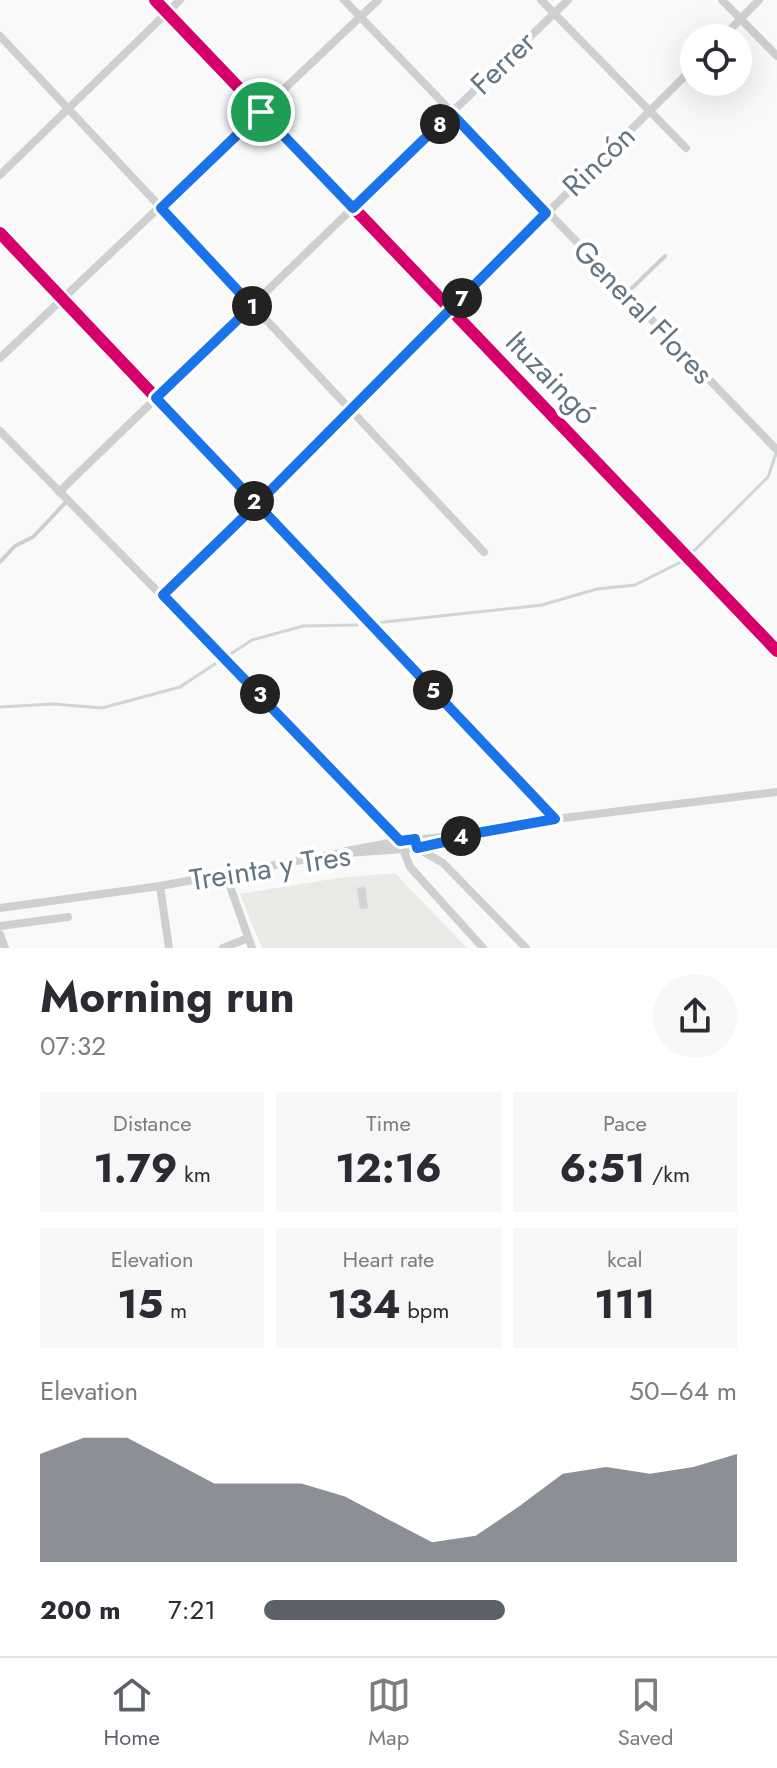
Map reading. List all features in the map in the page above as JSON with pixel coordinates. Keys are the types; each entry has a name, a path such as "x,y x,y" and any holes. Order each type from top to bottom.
{"street":[{"name":"Ituzaingó","path":"155,0 777,651"},
{"path":"0,175 180,0"},
{"name":"General Flores","path":"344,0 775,448"},
{"path":"0,358 378,0"},
{"path":"541,0 686,148"},
{"name":"Ferrer","path":"59,492 568,0"},
{"path":"722,0 777,56"},
{"path":"736,24 759,0"},
{"path":"0,36 484,552"},
{"name":"Rincón","path":"163,595 680,81"},
{"path":"0,233 555,819"},
{"path":"0,431 163,595 401,846 410,867 483,948"},
{"name":"Treinta y Tres","path":"0,908 160,886 334,854 444,842 460,836 555,819 777,792"},
{"path":"416,844 443,863 526,948"},
{"path":"226,875 252,948"},
{"path":"160,886 169,948"},
{"path":"0,926 68,917"},
{"path":"223,948 248,938"}],"lane":[{"path":"626,294 665,256"},
{"path":"0,562 15,546 33,537 67,501"}],"shaded area":[{"path":"395,873 467,948 262,948 240,894 338,878"}],"building":[{"path":"366,886 369,909 359,910 356,887"}],"waterway":[{"path":"375,623 542,605 597,589 635,585 681,562 697,548 768,477 777,451"},
{"path":"229,655 252,640 303,626 357,625"},
{"path":"0,707 54,704 102,708 180,687 215,664"}],"cycle path":[{"path":"155,0 777,651"},
{"path":"0,233 555,819"}],"route":[{"path":"261,112 161,208 252,306 156,398 257,504 163,595 400,841 415,839 417,848 460,836 555,819 257,504 546,213 451,113 353,208 261,112"}]}
